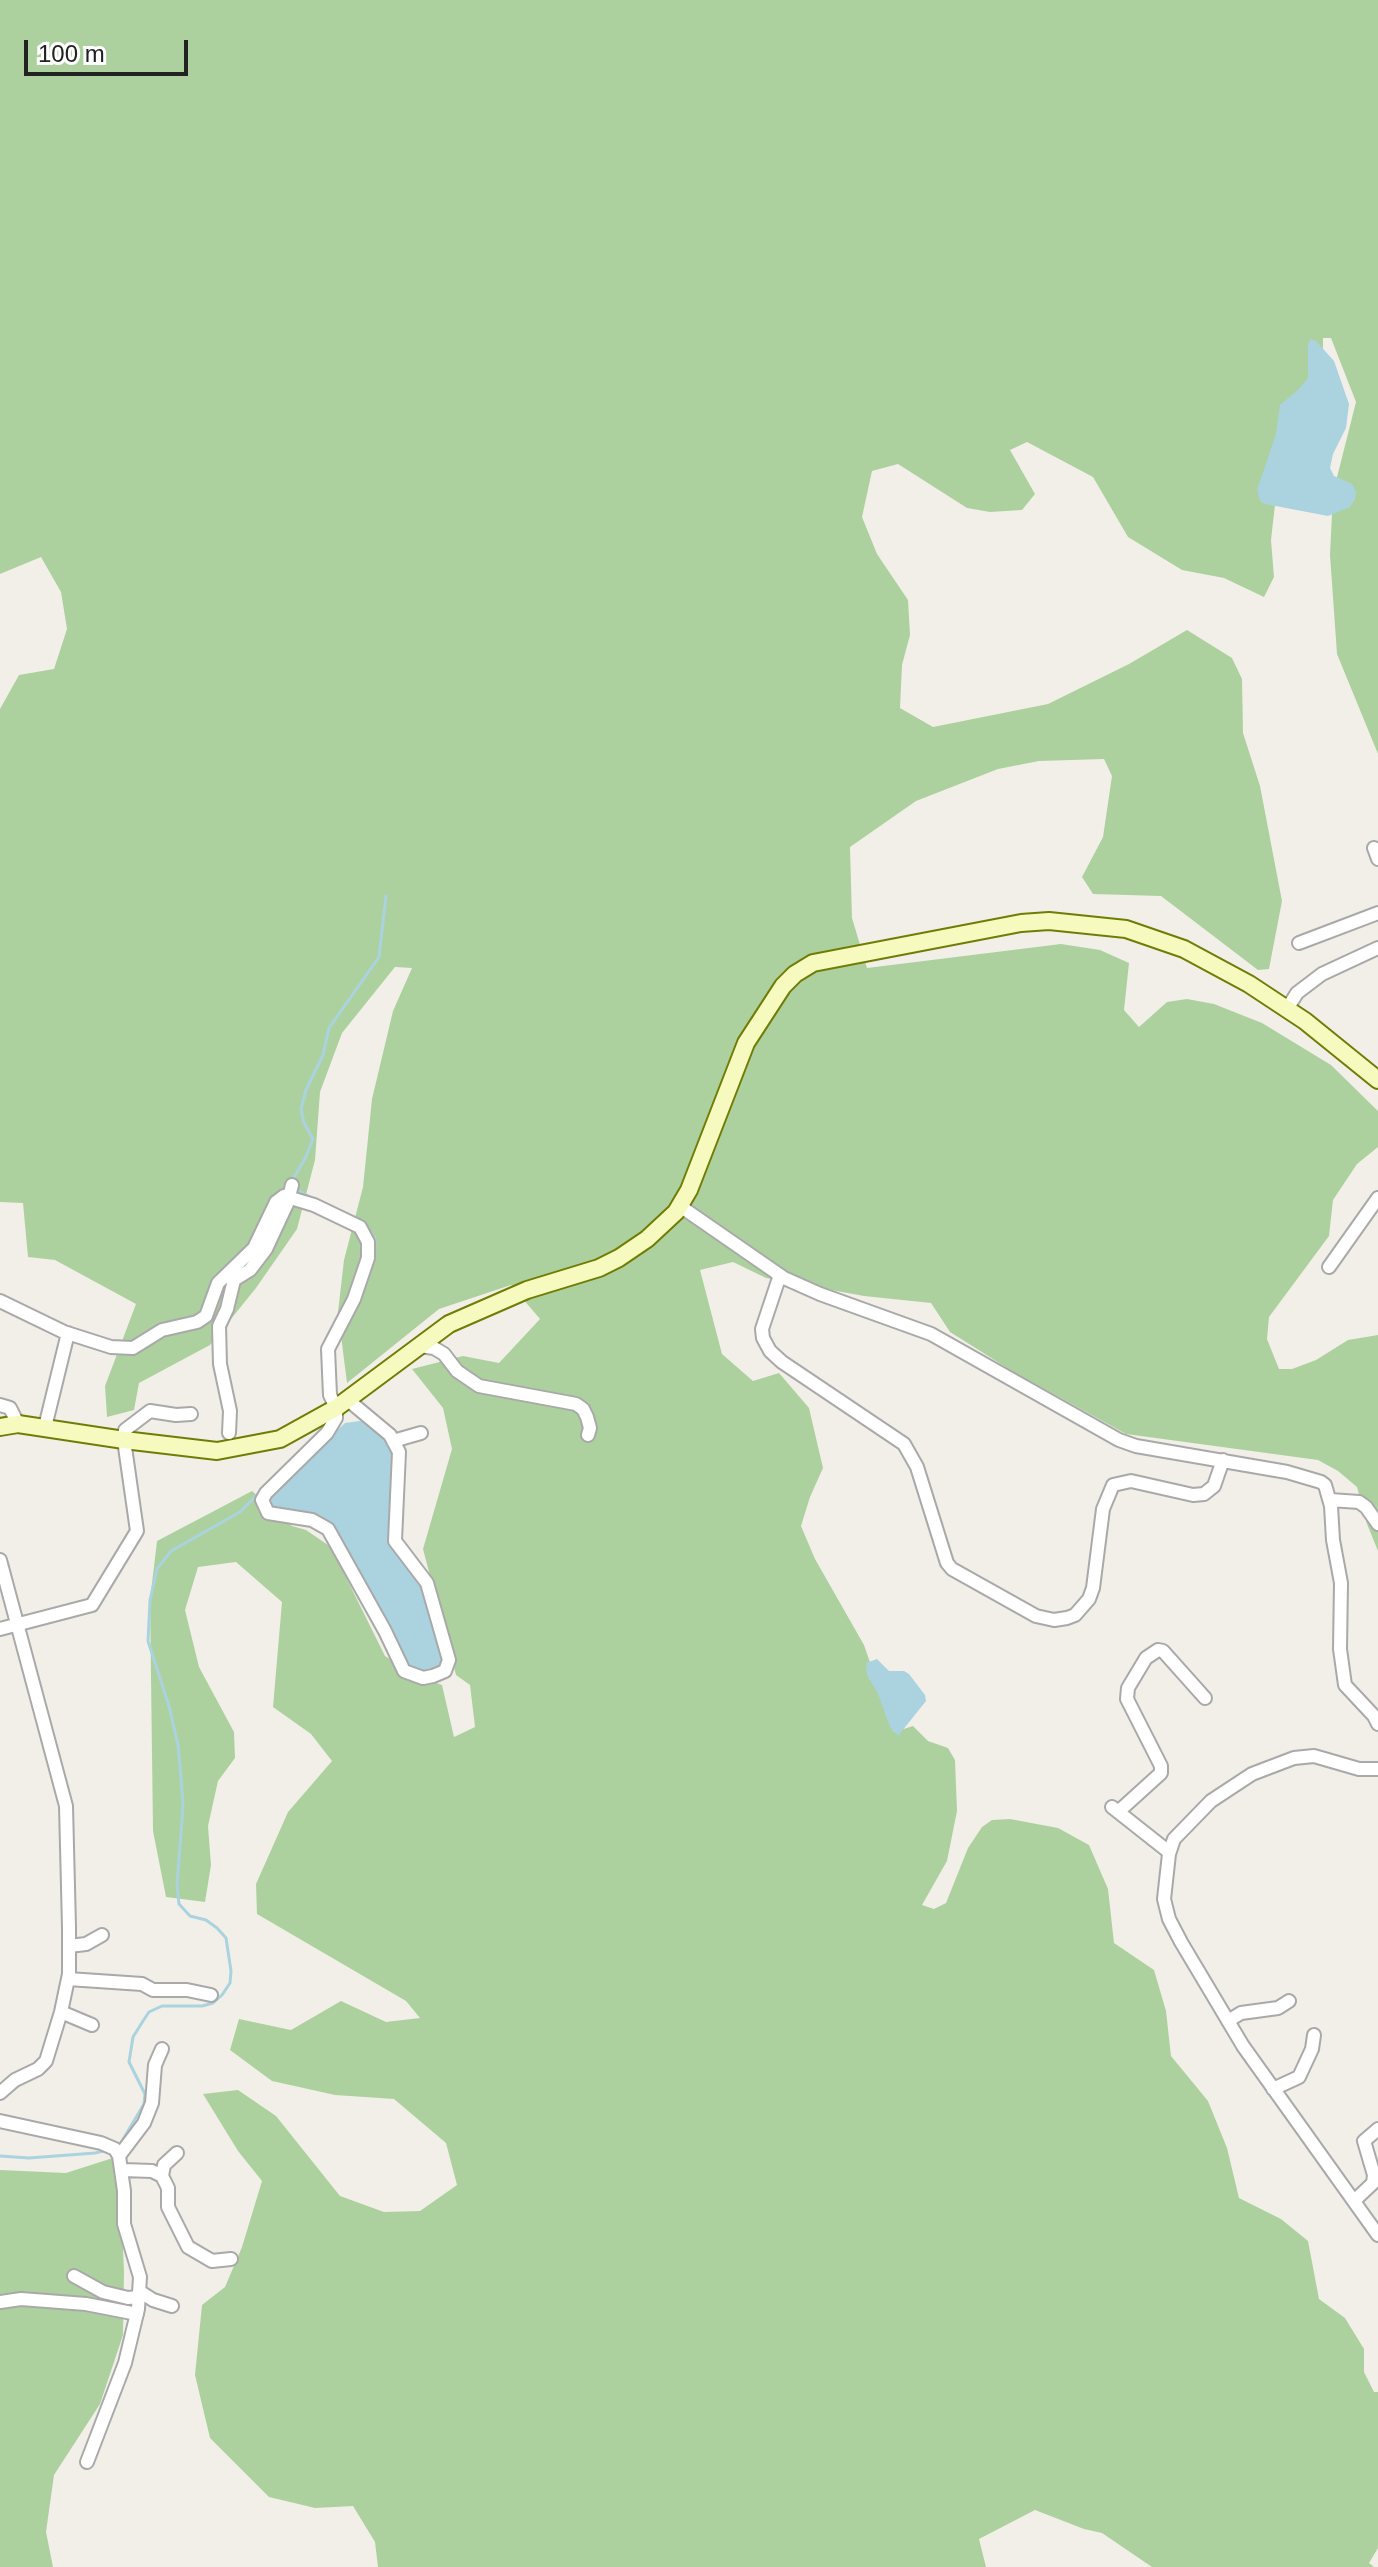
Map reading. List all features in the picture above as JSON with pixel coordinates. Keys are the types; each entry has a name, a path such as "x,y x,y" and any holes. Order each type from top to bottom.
{"street":[{"path":"1299,943 1377,916"},
{"path":"0,1427 18,1424 217,1451 280,1439 342,1404 449,1324 527,1290 599,1268 619,1258 654,1234 680,1206 746,1043 783,986 813,963 1021,923 1049,921 1126,929 1184,949 1249,984 1287,1009 1378,1080"},
{"path":"1287,1009 1297,993 1322,974 1378,948"},
{"path":"0,1301 68,1333 111,1347 133,1348 162,1330 197,1322 206,1316 218,1283 254,1248 276,1202 290,1191"},
{"path":"290,1191 360,1227 368,1242 368,1258 354,1299 329,1344 330,1395 390,1435 399,1452 395,1541 427,1583 449,1660 445,1671 423,1678 404,1671 328,1529 312,1520 275,1515 263,1507 262,1500 266,1493 327,1433 342,1404"},
{"path":"229,1433 230,1411 220,1364 219,1326 234,1280 250,1270 266,1249 290,1191"},
{"path":"1329,1267 1378,1198"},
{"path":"680,1206 780,1275 820,1294 931,1334 1119,1440 1136,1446 1315,1479 1325,1485 1330,1500 1342,1595 1340,1649 1345,1685 1378,1724"},
{"path":"780,1275 762,1329 770,1351 904,1444 917,1467 946,1561 952,1569 1036,1616 1054,1620 1067,1618 1075,1615 1089,1599 1103,1509 1113,1485 1131,1481 1185,1494 1204,1494 1214,1486 1223,1460"},
{"path":"45,1427 68,1333"},
{"path":"420,1346 434,1348 444,1354 457,1371 479,1386 576,1404 587,1417 588,1435"},
{"path":"0,1405 10,1408 18,1424"},
{"path":"0,1629 92,1605 135,1538 137,1524 125,1430 150,1411 191,1414"},
{"path":"393,1441 421,1433"},
{"path":"1330,1500 1359,1502 1378,1524"},
{"path":"0,1560 66,1806 69,1946 68,1979 46,2061 0,2093"},
{"path":"1169,1852 1115,1809 1161,1773 1161,1766 1132,1713 1126,1694 1146,1658 1158,1650 1163,1651 1205,1698"},
{"path":"1378,1769 1359,1769 1314,1756 1274,1764 1252,1774 1211,1801 1174,1839 1169,1852 1164,1899 1166,1911 1181,1942 1228,2021 1354,2201 1373,2216 1378,2235"},
{"path":"69,1946 86,1944 102,1935"},
{"path":"68,1979 142,1984 153,1990 187,1990 211,1995"},
{"path":"1228,2021 1241,2013 1278,2008 1289,2001"},
{"path":"61,2012 92,2025"},
{"path":"1273,2089 1290,2084 1299,2077 1312,2049 1314,2035"},
{"path":"119,2156 144,2123 152,2103 155,2065 162,2049"},
{"path":"0,2121 101,2143 115,2149 123,2170 124,2224 140,2277 137,2314 121,2375 87,2462"},
{"path":"1354,2201 1373,2183 1374,2175 1364,2141 1378,2129"},
{"path":"162,2176 164,2165 177,2153"},
{"path":"123,2170 152,2171 162,2176 168,2188 168,2207 188,2247 212,2261 231,2259"},
{"path":"74,2276 103,2292 128,2298 139,2294 172,2306"},
{"path":"0,2302 21,2299 86,2304 137,2314"}],"green space":[{"path":"0,0 1378,0 1378,754 1337,654 1330,555 1333,493 1356,402 1331,338 1323,338 1323,362 1277,487 1271,540 1274,577 1264,597 1224,578 1182,570 1128,537 1093,477 1027,442 1010,450 1035,494 1022,510 990,512 967,508 898,464 872,471 862,517 877,554 908,600 910,635 902,665 900,708 933,727 1048,704 1129,664 1187,630 1232,658 1242,679 1243,733 1260,786 1282,901 1269,969 1258,970 1161,896 1093,894 1082,877 1103,837 1112,776 1104,759 1039,761 998,769 916,801 850,847 852,918 867,968 1061,944 1100,950 1129,963 1124,1010 1139,1027 1167,1002 1187,999 1214,1004 1262,1023 1331,1065 1378,1111 1378,1147 1357,1164 1333,1200 1329,1236 1269,1317 1267,1339 1279,1369 1292,1369 1316,1360 1348,1340 1378,1335 1378,1551 1357,1487 1318,1460 1126,1434 1012,1371 950,1332 931,1303 864,1296 766,1278 733,1262 700,1270 722,1354 753,1381 779,1373 809,1408 823,1468 801,1526 815,1559 864,1645 894,1732 913,1726 928,1741 948,1748 955,1760 957,1811 947,1861 922,1905 934,1909 946,1903 968,1848 982,1827 992,1820 1010,1819 1058,1828 1089,1845 1108,1889 1114,1943 1154,1970 1166,2011 1171,2056 1208,2101 1227,2148 1239,2198 1281,2219 1308,2241 1319,2299 1345,2318 1364,2349 1364,2372 1374,2392 1378,2392 1378,2548 1369,2563 1374,2567 1152,2567 1102,2533 1035,2510 979,2539 986,2567 378,2567 375,2542 353,2506 315,2508 269,2497 210,2438 195,2375 202,2305 225,2287 242,2247 262,2181 238,2151 203,2094 238,2090 276,2116 340,2196 384,2212 420,2211 457,2185 446,2143 394,2099 335,2095 272,2081 230,2050 239,2019 291,2030 341,2001 386,2022 420,2018 406,2001 257,1914 256,1884 288,1812 332,1761 311,1734 273,1707 282,1602 236,1562 198,1567 185,1610 199,1667 234,1732 235,1758 218,1781 208,1826 211,1865 205,1902 166,1897 153,1831 150,1600 157,1541 252,1491 292,1526 306,1530 331,1547 385,1656 442,1685 454,1737 475,1727 470,1685 456,1675 423,1549 452,1449 443,1408 412,1369 463,1356 499,1363 540,1319 511,1285 439,1309 347,1383 338,1312 344,1260 363,1187 372,1099 393,1011 412,968 395,967 342,1033 320,1092 315,1160 297,1229 256,1288 210,1345 139,1383 134,1410 107,1417 105,1386 136,1304 55,1260 28,1257 23,1203 0,1202 0,709 19,675 54,669 67,629 61,592 41,557 0,574"},
{"path":"119,2156 124,2272 123,2335 100,2404 54,2475 46,2532 53,2567 0,2567 0,2170 66,2173"}],"water":[{"path":"1310,339 1316,341 1334,361 1349,404 1346,428 1333,454 1330,468 1334,476 1352,484 1355,499 1350,507 1328,516 1265,504 1260,501 1257,490 1276,434 1280,405 1308,378"},
{"path":"367,1420 386,1437 395,1454 390,1526 424,1585 444,1660 442,1668 423,1674 407,1668 336,1534 267,1506 270,1495 345,1423"},
{"path":"877,1659 889,1671 909,1674 925,1695 926,1701 898,1736 890,1727 867,1675 866,1663"}],"waterway":[{"path":"291,1182 313,1139 304,1123 301,1109 306,1090 323,1055 329,1028 379,957 386,896"},
{"path":"294,1189 316,1200"},
{"path":"344,1213 359,1220"},
{"path":"346,1328 367,1282 374,1258 375,1239 367,1229"},
{"path":"0,1295 18,1303"},
{"path":"119,2146 144,2104 145,2094 129,2062 133,2037 143,2021 149,2012 162,2006 213,2003 230,1983 231,1971 226,1938 206,1920 190,1916 179,1904 177,1885 183,1806 178,1745 148,1641 150,1600 157,1569 171,1551 240,1512 260,1492"},
{"path":"0,2156 29,2158 108,2150"}]}
